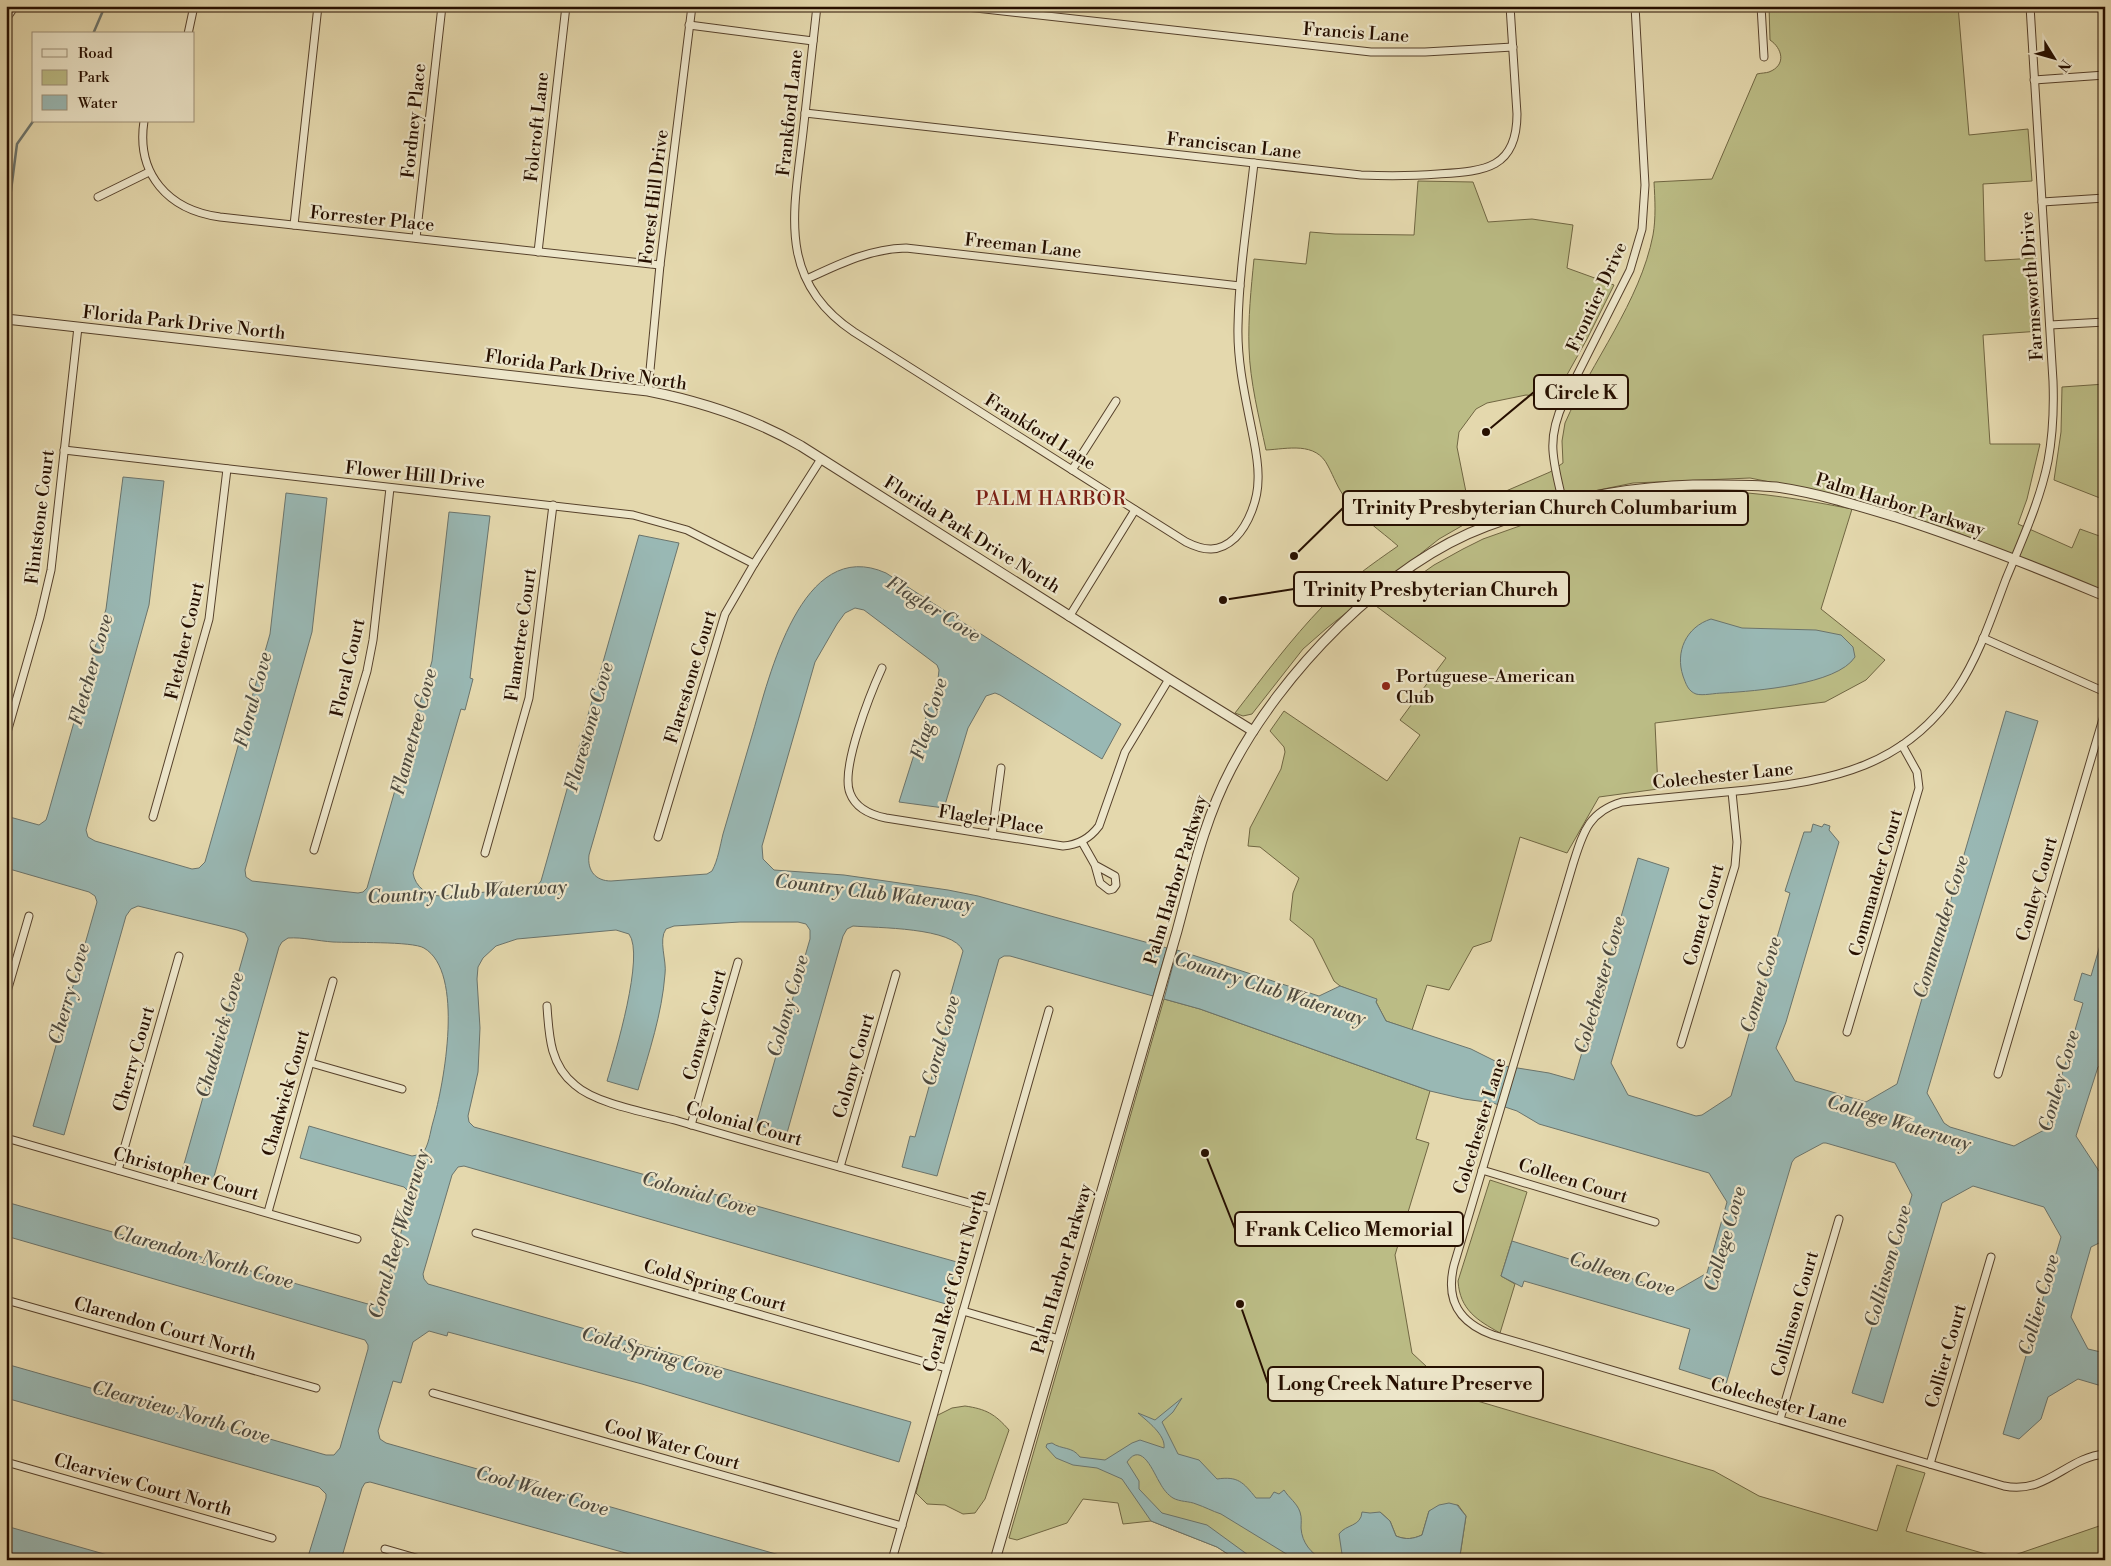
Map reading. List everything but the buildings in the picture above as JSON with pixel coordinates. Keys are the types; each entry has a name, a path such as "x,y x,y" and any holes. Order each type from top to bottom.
{"street":[{"path":"6,19 15,6"},
{"path":"188,32 194,6"},
{"path":"294,225 318,6"},
{"name":"Fordney Place","path":"416,238 442,6"},
{"name":"Folcroft Lane","path":"538,252 566,6"},
{"name":"Forest Hill Drive","path":"648,391 660,265 692,6"},
{"name":"Frankford Lane","path":"817,6 793,231 798,258 807,279 824,307 847,327 1135,510 1186,542 1208,550 1220,548 1236,536 1246,522 1257,493 1258,473 1239,359 1238,327 1240,286 1254,163"},
{"name":"Francis Lane","path":"958,6 1371,52 1416,52 1513,47"},
{"name":"Franciscan Lane","path":"805,112 1354,174 1394,176 1469,172 1499,162 1510,148 1516,130 1517,114 1510,6"},
{"name":"Frontier Drive","path":"1563,503 1552,447 1555,423 1564,401 1630,270 1642,229 1646,185 1635,6"},
{"path":"1761,6 1764,57"},
{"name":"Farmsworth Drive","path":"2014,558 2040,491 2050,448 2054,399 2030,6"},
{"path":"689,26 813,41"},
{"path":"2034,80 2105,75"},
{"name":"Forrester Place","path":"144,122 143,146 149,172 158,186 170,197 182,206 196,212 220,217 660,265"},
{"path":"98,197 149,172"},
{"path":"2042,202 2105,198"},
{"name":"Freeman Lane","path":"807,279 858,256 883,250 906,248 1240,286"},
{"name":"Florida Park Drive North","path":"6,319 648,391 693,400 726,410 766,427 821,459 1253,731"},
{"path":"2050,325 2105,322"},
{"name":"Flintstone Court","path":"6,736 48,583 78,327"},
{"path":"1072,470 1116,402"},
{"name":"Flower Hill Drive","path":"64,450 390,488 618,512 663,522 708,539 754,564"},
{"name":"Flarestone Court","path":"658,837 719,628 729,606 754,564 821,459"},
{"name":"Fletcher Court","path":"154,817 209,619 227,469"},
{"name":"Palm Harbor Parkway","path":"995,1560 1177,931 1196,858 1212,809 1230,770 1278,694 1311,655 1352,614 1391,583 1435,553 1486,527 1563,503 1614,492 1651,487 1744,485 1778,488 1863,507 2014,558 2105,596"},
{"name":"Floral Court","path":"314,850 373,640 390,488"},
{"name":"Flametree Court","path":"485,853 529,698 553,505"},
{"path":"1069,616 1135,510"},
{"name":"Colechester Lane","path":"2014,558 1971,666 1951,698 1930,722 1902,745 1880,758 1841,775 1806,783 1622,802 1606,808 1591,821 1580,843 1451,1280 1454,1303 1467,1322 1482,1331 2004,1486 2024,1488 2041,1483 2083,1460 2105,1454"},
{"path":"1983,638 2105,692"},
{"name":"Flagler Place","path":"882,668 871,692 849,767 848,786 853,798 862,808 879,817 1063,846 1082,842"},
{"path":"1095,865 1082,842 1093,834 1102,822 1125,752 1168,679"},
{"name":"Conley Court","path":"1998,1074 2105,712"},
{"name":"Commander Court","path":"1847,1032 1918,793 1917,772 1902,745"},
{"path":"992,835 1001,768"},
{"name":"Comet Court","path":"1682,1044 1735,866 1737,842 1732,792"},
{"path":"6,994 29,916"},
{"name":"Cherry Court","path":"118,1170 179,956"},
{"name":"Conway Court","path":"692,1126 738,962"},
{"name":"Colony Court","path":"840,1167 896,974"},
{"name":"Chadwick Court","path":"268,1212 333,981"},
{"name":"Colonial Court","path":"547,1006 551,1046 556,1061 565,1076 577,1087 602,1100 991,1209"},
{"name":"Coral Reef Court North","path":"892,1560 1049,1010"},
{"path":"311,1063 402,1089"},
{"name":"Christopher Court","path":"6,1138 357,1239"},
{"name":"Colleen Court","path":"1482,1170 1655,1222"},
{"name":"Collinson Court","path":"1780,1419 1839,1219"},
{"name":"Cold Spring Court","path":"476,1233 946,1368"},
{"name":"Collier Court","path":"1930,1464 1991,1257"},
{"name":"Clarendon Court North","path":"6,1300 316,1388"},
{"path":"963,1311 1059,1339"},
{"name":"Cool Water Court","path":"433,1393 902,1526"},
{"name":"Clearview Court North","path":"6,1462 272,1538"},
{"path":"385,1549 423,1560"}],"green space":[{"path":"1769,6 1958,6 1969,135 2028,129 2032,181 1983,184 1985,261 2036,258 2041,331 1983,335 1990,444 2040,444 2027,499 2018,524 2072,548 2080,529 2105,538 2105,591 1958,533 1872,505 1820,492 1750,478 1633,483 1540,502 1513,505 1472,520 1439,539 1303,649 1252,714 1243,716 1235,713 1288,645 1323,606 1350,582 1398,546 1364,518 1346,499 1323,458 1316,453 1300,448 1266,450 1255,399 1250,361 1249,315 1254,259 1306,264 1310,232 1414,235 1418,181 1473,182 1488,222 1532,219 1573,225 1567,268 1614,285 1587,339 1554,398 1526,395 1487,403 1476,409 1459,432 1457,447 1469,507 1550,472 1563,463 1562,441 1565,423 1627,308 1647,260 1654,229 1654,182 1712,179 1757,74 1775,69 1780,61 1780,52 1770,40"},
{"path":"2105,384 2105,500 2054,480 2061,432 2062,387"},
{"path":"1712,491 1765,495 1852,509 1821,609 1885,660 1866,680 1825,702 1655,723 1658,789 1599,797 1567,853 1520,837 1491,941 1473,947 1449,990 1427,985 1412,1030 1386,1021 1376,1002 1377,1000 1340,986 1334,981 1313,939 1290,920 1293,893 1299,878 1260,847 1248,846 1250,828 1281,769 1285,752 1284,747 1270,731 1284,711 1387,781 1420,735 1400,720 1446,658 1376,606 1434,565 1463,549 1483,539 1545,517 1617,500"},
{"path":"1164,999 1200,1009 1430,1091 1416,1139 1429,1143 1395,1255 1412,1353 1457,1395 1714,1471 1759,1496 1877,1531 1897,1465 1925,1473 1906,1531 2003,1559 2105,1524 2105,1560 1461,1560 1466,1516 1458,1505 1429,1511 1422,1535 1409,1538 1396,1536 1390,1521 1380,1512 1343,1560 1237,1560 1217,1547 1151,1521 1123,1524 1118,1503 1083,1499 1067,1523 1017,1540 1009,1538"},
{"path":"1490,1180 1527,1192 1501,1276 1515,1284 1500,1333 1477,1318 1466,1307 1459,1291 1458,1281"},
{"path":"965,1406 990,1413 1009,1430 985,1499 975,1513 963,1514 945,1505 927,1504 916,1493 936,1416 952,1408"}],"water":[{"path":"123,477 164,481 149,605 86,830 88,837 95,841 192,869 199,868 205,862 270,634 286,493 327,498 312,632 245,870 246,877 252,881 358,893 363,892 367,888 432,661 449,512 490,516 470,678 473,679 465,710 461,709 413,873 416,882 423,890 436,896 531,888 537,886 541,881 639,535 679,543 589,855 591,870 597,877 606,881 707,874 712,871 780,648 794,618 811,592 832,574 857,567 886,573 1121,724 1102,759 1000,695 995,693 986,696 968,728 944,808 899,802 938,679 939,670 937,665 864,610 855,608 845,613 815,662 762,846 763,859 774,870 844,875 948,890 978,896 1167,948 1153,996 1010,956 1004,956 999,959 937,1176 902,1167 910,1136 915,1137 953,1001 949,1000 963,951 957,943 945,937 896,928 853,926 847,929 843,936 787,1133 756,1125 810,939 810,930 806,924 798,922 740,922 674,926 666,929 663,939 665,969 661,1004 638,1090 607,1081 622,1028 631,983 633,945 629,934 616,930 517,939 496,946 483,958 478,967 480,1028 478,1072 468,1116 469,1122 474,1127 957,1262 946,1304 464,1166 458,1167 452,1175 423,1274 428,1284 911,1422 899,1462 642,1384 448,1332 447,1336 429,1331 413,1342 401,1383 393,1381 378,1431 380,1439 386,1443 797,1560 651,1560 370,1482 365,1483 362,1488 341,1560 307,1560 326,1498 326,1494 319,1487 6,1398 6,1364 326,1455 334,1455 340,1448 368,1349 365,1340 6,1236 6,1202 375,1306 382,1299 410,1201 410,1193 404,1187 300,1158 309,1126 412,1156 422,1154 428,1143 446,1057 448,1004 444,980 437,961 424,948 395,943 333,942 288,938 279,947 213,1180 182,1171 248,939 245,933 237,930 138,906 131,909 126,916 64,1135 33,1126 97,902 95,896 89,892 6,868 6,816 39,825 46,820 106,609"},
{"path":"1711,619 1742,628 1816,630 1841,635 1853,647 1855,657 1845,667 1831,674 1794,685 1706,695 1696,694 1686,684 1680,658 1689,634 1702,623"},
{"path":"2006,711 2038,721 1927,1093 1944,1123 1950,1127 2014,1146 2046,1129 2083,1003 2074,1000 2082,973 2091,976 2105,928 2105,1063 2098,1067 2076,1136 2099,1171 2105,1173 2105,1240 2091,1247 2071,1317 2088,1349 2105,1353 2105,1387 2078,1379 2048,1397 2041,1419 2019,1439 2003,1434 2061,1237 2044,1207 1973,1186 1942,1203 1883,1403 1852,1393 1912,1195 1895,1163 1826,1143 1795,1158 1792,1162 1726,1384 1679,1369 1690,1329 1524,1281 1522,1287 1501,1276 1512,1241 1674,1292 1707,1273 1727,1202 1709,1173 1539,1124 1517,1111 1493,1103 1430,1091 1200,1009 1164,999 1177,950 1319,996 1340,986 1377,999 1376,1002 1386,1021 1471,1049 1505,1066 1549,1073 1574,1080 1638,858 1669,868 1611,1063 1628,1095 1696,1116 1702,1115 1731,1096 1790,893 1785,891 1804,832 1811,832 1813,824 1822,827 1824,824 1830,826 1829,830 1839,842 1786,1022 1776,1048 1795,1081 1866,1102 1897,1084"},
{"path":"1182,1398 1173,1412 1162,1422 1178,1454 1199,1460 1217,1479 1230,1478 1240,1481 1256,1498 1270,1498 1274,1492 1279,1494 1284,1490 1300,1512 1301,1528 1305,1543 1311,1551 1323,1560 1293,1558 1221,1514 1193,1503 1173,1498 1164,1490 1147,1461 1138,1455 1132,1456 1127,1462 1139,1481 1139,1489 1162,1513 1207,1525 1255,1560 1237,1560 1217,1547 1151,1521 1122,1479 1097,1468 1073,1465 1056,1458 1046,1447 1047,1444 1052,1443 1074,1451 1080,1457 1105,1460 1140,1440 1164,1448 1164,1443 1159,1433 1138,1413 1155,1420"},
{"path":"1449,1503 1457,1505 1466,1516 1460,1555 1461,1560 1337,1560 1342,1554 1339,1534 1356,1523 1361,1517 1362,1512 1380,1512 1390,1521 1396,1536 1409,1539 1422,1535 1429,1511 1439,1505"},
{"path":"6,1526 125,1560 6,1560"}],"waterway":[{"path":"94,32 105,6"},
{"path":"6,229 17,144 33,122"}],"place":[{"name":"Circle K","path":"1486,432"},
{"name":"Trinity Presbyterian Church Columbarium","path":"1294,556"},
{"name":"Trinity Presbyterian Church","path":"1223,600"},
{"name":"Portuguese-American Club","path":"1386,686"},
{"name":"Frank Celico Memorial","path":"1205,1153"},
{"name":"Long Creek Nature Preserve","path":"1240,1304"}],"district":[{"name":"PALM HARBOR","path":"1051,499"}],"water label":[{"name":"Flagler Cove","path":"933,609"},
{"name":"Fletcher Cove","path":"91,670"},
{"name":"Floral Cove","path":"253,700"},
{"name":"Flag Cove","path":"929,719"},
{"name":"Flarestone Cove","path":"589,727"},
{"name":"Flametree Cove","path":"414,732"},
{"name":"Country Club Waterway","path":"467,892"},
{"name":"Country Club Waterway","path":"874,893"},
{"name":"Commander Cove","path":"1941,927"},
{"name":"Colechester Cove","path":"1600,985"},
{"name":"Comet Cove","path":"1761,985"},
{"name":"Country Club Waterway","path":"1270,989"},
{"name":"Cherry Cove","path":"69,994"},
{"name":"Colony Cove","path":"788,1006"},
{"name":"Chadwick Cove","path":"220,1035"},
{"name":"Coral Cove","path":"941,1041"},
{"name":"Conley Cove","path":"2059,1081"},
{"name":"College Waterway","path":"1899,1123"},
{"name":"Colonial Cove","path":"699,1194"},
{"name":"Coral Reef Waterway","path":"399,1234"},
{"name":"College Cove","path":"1725,1239"},
{"name":"Clarendon North Cove","path":"203,1257"},
{"name":"Collinson Cove","path":"1888,1266"},
{"name":"Colleen Cove","path":"1622,1274"},
{"name":"Collier Cove","path":"2039,1305"},
{"name":"Cold Spring Cove","path":"652,1353"},
{"name":"Clearview North Cove","path":"181,1412"},
{"name":"Cool Water Cove","path":"542,1491"}]}
